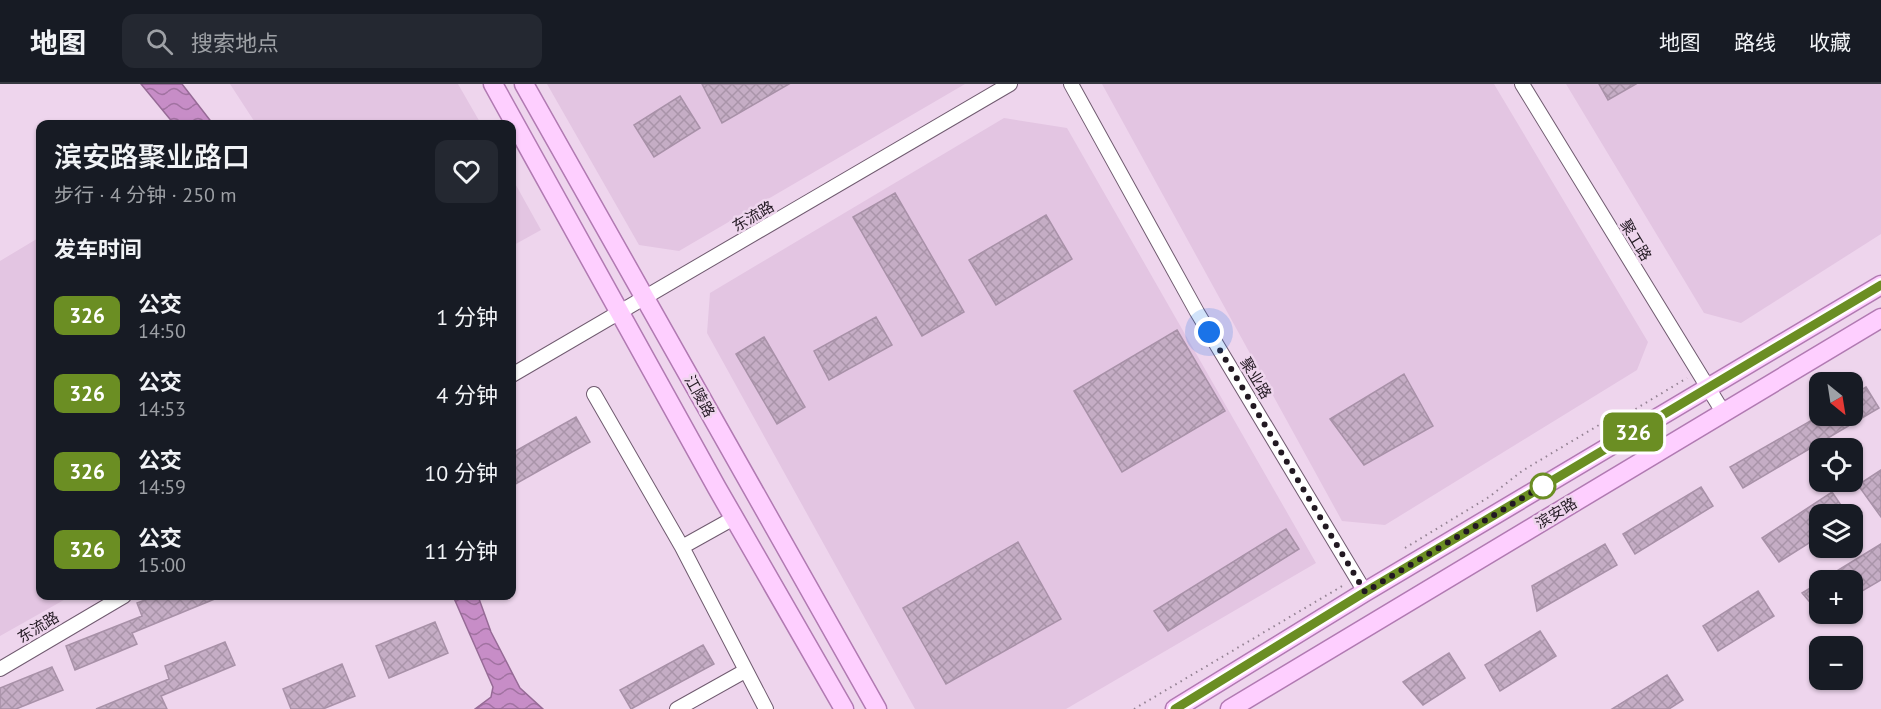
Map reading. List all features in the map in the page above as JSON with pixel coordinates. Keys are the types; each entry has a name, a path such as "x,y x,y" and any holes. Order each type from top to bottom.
{"main road":[{"name":"江陵路","path":"493,84 513,120"},
{"name":"江陵路","path":"524,84 877,709"},
{"name":"江陵路","path":"516,125 734,518 844,709"},
{"name":"滨安路","path":"1175,709 1361,585 1702,380 1881,285"},
{"name":"滨安路","path":"1230,709 1881,318"}],"street":[{"name":"东流路","path":"516,373 1010,84"},
{"name":"聚业路","path":"1071,84 1197,312 1361,585"},
{"name":"聚工路","path":"1522,84 1723,412"},
{"path":"594,394 682,547 766,709"},
{"path":"682,547 734,518"},
{"name":"东流路","path":"0,669 117,600"},
{"path":"677,709 746,670"}],"path":[{"path":"1404,549 1599,424 1624,416 1702,380"},
{"path":"1134,709 1361,585"}],"shaded area":[{"path":"230,84 458,84 479,120 253,120"},
{"path":"547,84 965,84 679,251 639,245"},
{"path":"1102,84 1494,84 1648,342 1637,370 1385,525 1342,521"},
{"path":"1566,84 1881,84 1881,234 1741,323 1704,313"},
{"path":"1004,118 1067,128 1316,563 1066,709 915,709 707,333 710,293"},
{"path":"516,185 541,230 516,244"},
{"path":"36,239 36,600 64,600 0,636 0,261"}],"water":[{"path":"141,84 182,84 210,120 171,120"},
{"path":"455,600 479,600 491,632 520,688 543,709 475,709 491,697 493,687"}],"building":[{"path":"702,84 789,84 722,123"},
{"path":"1599,84 1636,84 1608,100"},
{"path":"680,96 700,128 654,157 634,125"},
{"path":"895,193 964,312 922,336 853,217"},
{"path":"1046,215 1072,259 996,305 969,260"},
{"path":"876,317 892,345 829,380 814,351"},
{"path":"1177,330 1225,411 1122,472 1074,391"},
{"path":"764,337 805,407 777,424 736,354"},
{"path":"1404,374 1433,426 1364,465 1330,419"},
{"path":"1866,387 1879,408 1863,417 1863,389"},
{"path":"576,417 590,442 516,484 516,451"},
{"path":"1809,422 1809,426 1848,426 1828,438 1809,438 1809,449 1743,488 1730,467"},
{"path":"1881,470 1881,517 1863,492 1863,482"},
{"path":"1701,487 1713,506 1635,554 1623,534"},
{"path":"1832,492 1840,504 1814,504"},
{"path":"1809,507 1809,543 1779,562 1762,538"},
{"path":"1286,529 1299,549 1168,631 1154,611"},
{"path":"1018,542 1061,619 946,684 903,608"},
{"path":"1605,544 1617,565 1537,611 1532,586"},
{"path":"1881,544 1881,580 1863,591 1863,570 1838,570 1858,558 1863,558 1863,555"},
{"path":"1809,589 1809,601 1802,593"},
{"path":"1758,591 1774,616 1718,651 1703,626"},
{"path":"145,600 212,600 132,633 137,644 75,670 66,646 142,616 137,603"},
{"path":"435,622 448,653 389,678 376,646"},
{"path":"1540,631 1556,656 1500,691 1485,665"},
{"path":"225,642 235,665 161,696 167,709 96,709 169,679 165,666"},
{"path":"703,645 714,664 631,709 620,690"},
{"path":"1449,653 1465,678 1423,705 1403,682"},
{"path":"342,664 355,696 323,709 291,709 283,689"},
{"path":"52,667 63,690 16,709 0,709 0,688"},
{"path":"1667,675 1683,700 1669,709 1612,709"}],"bus line":[{"name":"326","path":"1175,709 1365,592 1881,285"}],"route":[{"path":"1209,332 1365,592 1546,484 1543,486"}]}
